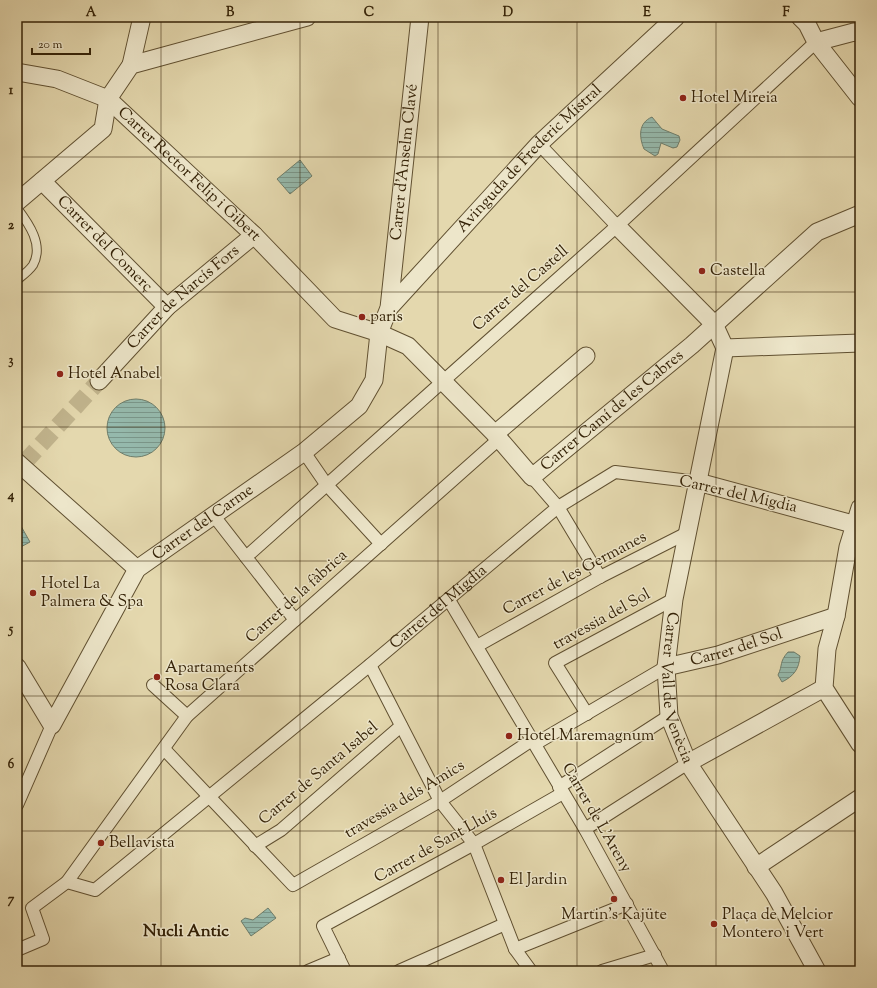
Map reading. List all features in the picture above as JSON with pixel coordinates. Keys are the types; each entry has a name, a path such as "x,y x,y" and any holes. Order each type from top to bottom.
{"street":[{"path":"17,202 103,129 108,99 131,65 142,17"},
{"path":"131,65 307,17"},
{"name":"Carrer d'Anselm Clavé","path":"389,308 420,17"},
{"name":"Avinguda de Frederic Mistral","path":"389,308 539,144 676,17"},
{"path":"800,17 807,24 816,42 860,98"},
{"path":"816,42 854,32 860,33"},
{"name":"Carrer del Castell","path":"246,557 326,484 617,226 816,42"},
{"name":"Carrer Rector Felip i Gibert","path":"17,72 58,79 108,99 254,234 335,319 379,332"},
{"path":"539,144 710,320 725,348 860,344"},
{"name":"Carrer del Comerç","path":"42,181 167,307"},
{"name":"Carrer Camí de les Cabres","path":"532,478 692,345 710,320 743,300 817,232 860,214"},
{"name":"Carrer de Narcís Fors","path":"99,381 167,307 254,234"},
{"path":"389,308 379,332 408,346 497,437 558,507 600,577"},
{"name":"Carrer del Carme","path":"17,805 52,725 137,569 304,452 359,406 374,380 379,332"},
{"name":"Carrer Vall de Venècia","path":"725,348 689,532 674,599 666,667 669,716 688,762 774,893 817,971"},
{"path":"497,437 586,356"},
{"name":"Carrer de la fàbrica","path":"17,950 43,939 32,908 67,882 187,716 381,544 497,437"},
{"path":"304,452 326,484 381,544"},
{"path":"20,466 137,569"},
{"name":"Carrer del Migdia","path":"67,882 95,890 370,666 558,507 615,472 698,482 858,525"},
{"path":"860,508 858,525 848,547 836,616 827,649 824,688 860,744"},
{"path":"214,516 295,620"},
{"name":"Carrer de les Germanes","path":"477,646 600,577 689,532"},
{"name":"travessia del Sol","path":"587,714 555,663 674,599"},
{"name":"Carrer de L'Areny","path":"449,600 585,829 663,971"},
{"name":"Carrer del Sol","path":"534,742 587,714 666,667 718,655 836,616"},
{"path":"370,666 440,801 474,844 515,949 531,971"},
{"path":"17,668 52,725"},
{"path":"153,685 187,716"},
{"path":"585,829 688,762 824,688"},
{"name":"Carrer de Sant Lluís","path":"339,958 324,926 474,844 561,790 669,716"},
{"name":"Carrer de Santa Isabel","path":"255,846 281,830 401,726"},
{"name":"travessia dels Amics","path":"255,846 293,886 440,801 534,742"},
{"path":"164,749 255,846"},
{"path":"756,867 860,798"},
{"path":"515,949 626,904"},
{"path":"399,971 505,924"},
{"path":"602,971 655,955"},
{"path":"308,971 339,958 345,971"}],"lane":[{"path":"17,208 31,227 36,245 37,256 32,266 17,280"}],"water":[{"path":"652,117 662,129 679,136 680,140 677,147 673,148 661,143 658,154 655,156 644,149 641,140 642,127 647,120"},
{"path":"300,160 312,176 290,194 277,179"},
{"path":"136,399 152,404 160,412 165,428 160,444 152,452 136,457 120,452 112,444 107,428 112,412 120,404"},
{"path":"17,519 30,542 17,549"},
{"path":"788,652 794,652 800,656 799,661 795,672 782,682 778,675 782,661"},
{"path":"268,908 276,918 251,936 241,921 245,918 253,920"}],"tunnel":[{"path":"24,463 99,381"}],"place":[{"name":"Hotel Mireia","path":"683,98"},
{"name":"Castella","path":"702,271"},
{"name":"paris","path":"362,317"},
{"name":"Hotel Anabel","path":"60,374"},
{"name":"Hotel La Palmera & Spa","path":"33,593"},
{"name":"Apartaments Rosa Clara","path":"157,677"},
{"name":"Hotel Maremagnum","path":"509,736"},
{"name":"Bellavista","path":"101,843"},
{"name":"El Jardin","path":"501,880"},
{"name":"Martin's Kajüte","path":"614,899"},
{"name":"Plaça de Melcior Montero i Vert","path":"714,924"}],"district":[{"name":"Nucli Antic","path":"186,932"}]}
